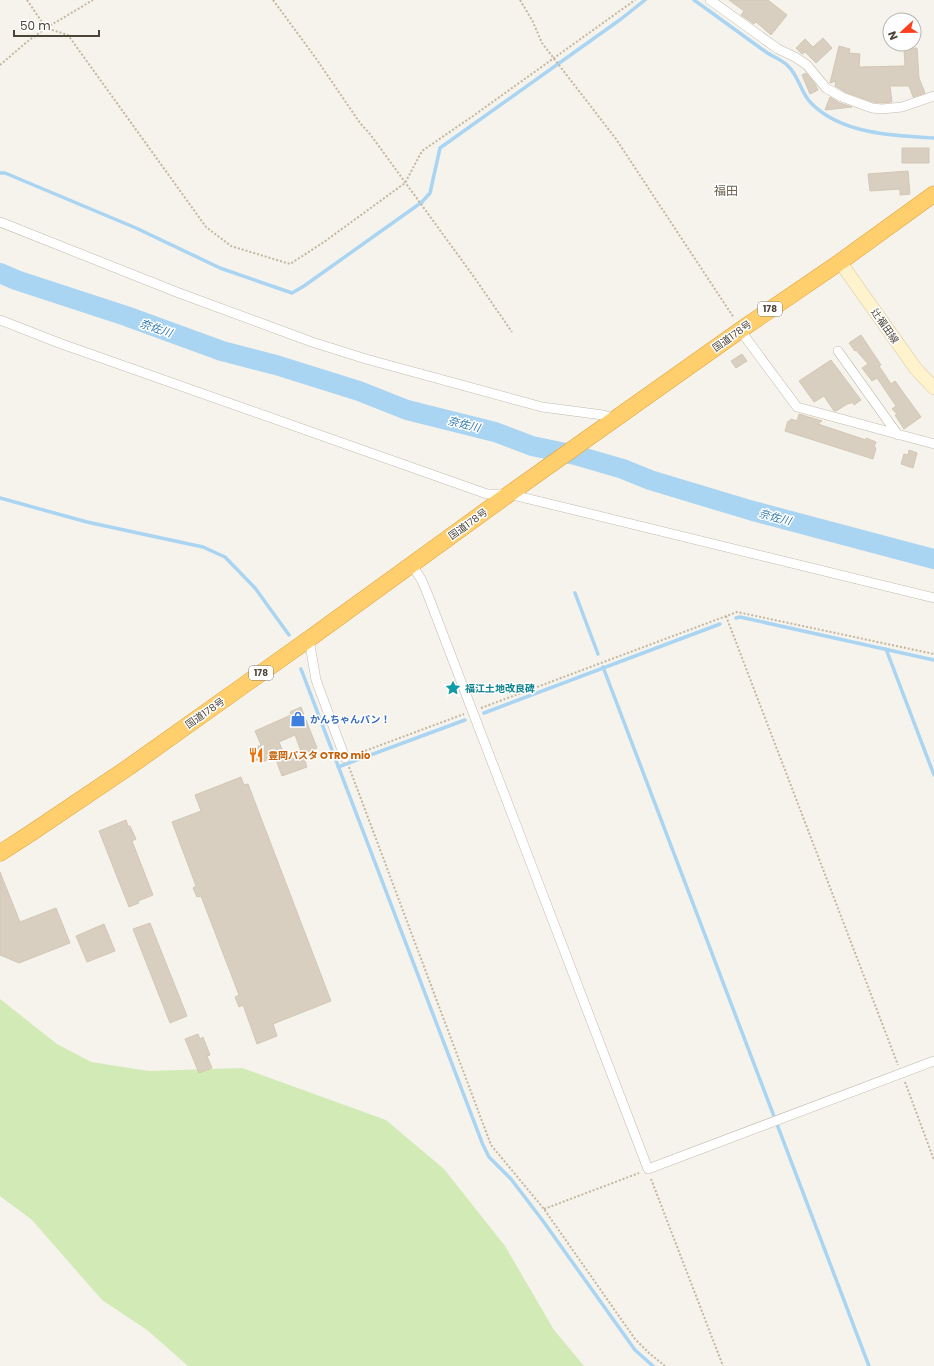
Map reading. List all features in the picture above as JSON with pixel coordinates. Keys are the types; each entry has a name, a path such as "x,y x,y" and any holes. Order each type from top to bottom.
{"highway":[{"name":"国道178号","path":"0,852 31,833 128,767 309,639 513,491 840,262 934,194"}],"main road":[{"name":"辻福田線","path":"840,262 916,369 934,388"}],"street":[{"path":"710,0 778,49 795,56 807,65 826,88 842,97 872,108 882,109 902,107 934,96"},
{"path":"0,222 179,293 312,342 366,359 542,407 603,415 611,422"},
{"path":"0,320 59,343 487,494 513,491 934,598"},
{"path":"741,330 797,408 934,444"},
{"path":"838,351 898,435"},
{"path":"412,565 423,584 473,711 648,1170 934,1061"},
{"path":"309,639 316,680 345,758"}],"path":[{"path":"27,0 46,28 68,35 206,227 231,246 290,264 324,242 405,183 422,151 635,0"},
{"path":"0,66 28,41 46,28 93,0"},
{"path":"273,0 315,57 360,123 370,134 474,277 512,332"},
{"path":"520,0 532,20 542,43 616,139 741,330"},
{"path":"665,1366 635,1339 544,1209 490,1146 345,758 737,612 934,654"},
{"path":"726,616 934,1160"},
{"path":"544,1209 648,1170 723,1366"}],"green space":[{"path":"0,999 57,1044 91,1062 149,1071 242,1068 386,1120 444,1169 505,1246 554,1330 584,1366 188,1366 147,1330 102,1300 32,1220 0,1196"}],"building":[{"path":"729,0 768,0 787,15 771,35 756,22 754,24 741,15 744,11"},
{"path":"823,38 832,48 816,63 805,52 802,54 796,48 805,39 813,47"},
{"path":"839,46 850,49 849,53 860,54 859,67 905,66 904,52 917,52 919,78 925,93 913,97 909,86 890,86 892,102 882,103 873,102 845,92 835,86 836,81 830,83"},
{"path":"806,73 818,90 810,94 802,75"},
{"path":"830,97 840,103 852,107 825,110"},
{"path":"902,148 929,148 929,163 902,163"},
{"path":"908,171 910,194 900,195 900,189 870,191 868,174"},
{"path":"861,335 881,365 879,366 891,384 895,381 921,417 904,429 895,415 897,414 892,409 896,406 877,378 872,381 862,368 868,364 849,343"},
{"path":"742,354 747,361 736,368 731,361"},
{"path":"831,360 861,400 854,405 852,402 849,403 836,411 834,411 824,396 814,402 799,381"},
{"path":"799,414 822,421 818,424 876,442 873,459 785,431 788,421 791,419 797,421"},
{"path":"909,450 917,453 913,468 901,464 904,454 908,455"},
{"path":"301,707 317,748 302,754 295,735 279,742 287,761 303,755 307,767 282,776 275,757 262,762 260,759 254,761 250,750 261,745 255,731 291,715 290,712"},
{"path":"241,777 244,785 248,784 331,1001 273,1024 277,1036 257,1044 243,1005 239,1007 235,997 239,995 201,896 197,897 193,888 196,886 172,822 201,811 195,795"},
{"path":"126,820 136,839 132,841 153,895 138,901 139,903 129,907 99,831"},
{"path":"0,872 20,922 56,908 70,943 19,963 0,955"},
{"path":"150,923 187,1016 170,1023 133,929"},
{"path":"104,924 115,951 87,962 76,936"},
{"path":"198,1034 200,1039 203,1037 210,1055 207,1056 212,1068 199,1073 185,1039"}],"waterway":[{"path":"0,173 5,173 136,228 220,268 292,293 422,202 430,193 440,148 621,19 645,0"},
{"path":"694,0 766,52 787,65 795,75 808,99 823,113 837,121 869,131 902,136 934,138"},
{"name":"奈佐川","path":"0,273 16,280 126,316 222,351 276,365 359,391 407,410 495,432 532,446 575,455 623,469 650,480 753,511 934,559"},
{"path":"0,498 87,522 203,547 225,557 255,588 289,635"},
{"path":"575,593 598,654"},
{"path":"736,618 740,617 934,660"},
{"path":"484,713 720,624"},
{"path":"886,649 934,775"},
{"path":"603,667 869,1366"},
{"path":"301,669 483,1145 489,1157 511,1179 543,1221 635,1350 653,1366"},
{"path":"338,767 465,720"}],"place":[{"name":"福江土地改良碑","path":"453,688"},
{"name":"かんちゃんパン！","path":"298,719"},
{"name":"豊岡パスタ OTRO mio","path":"256,755"}],"district":[{"name":"福田","path":"726,190"}]}
